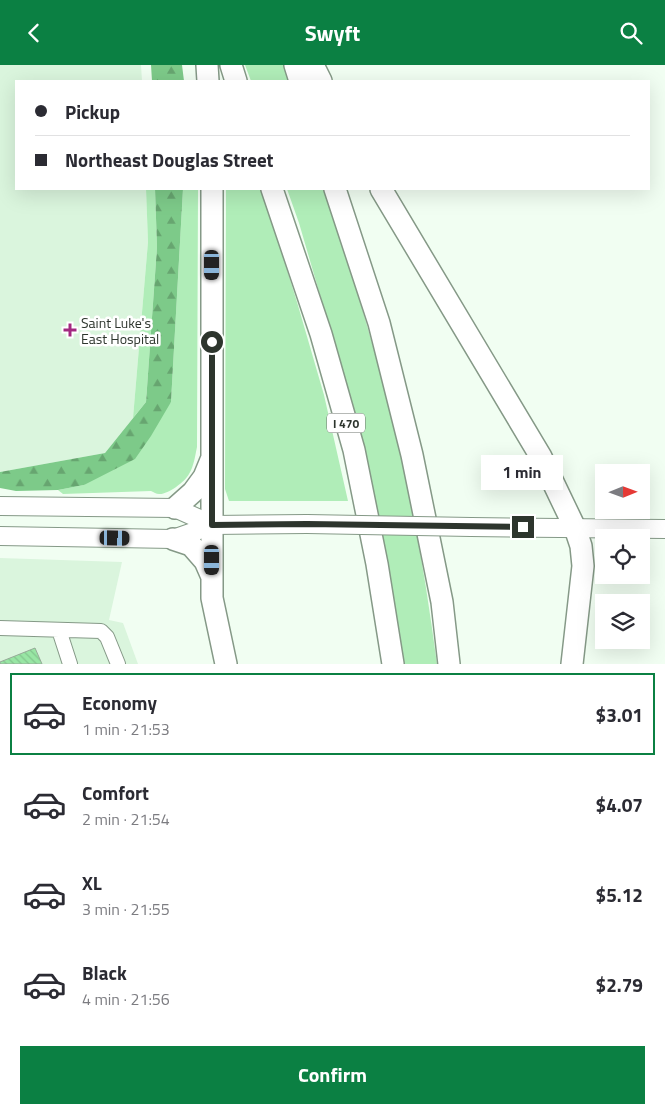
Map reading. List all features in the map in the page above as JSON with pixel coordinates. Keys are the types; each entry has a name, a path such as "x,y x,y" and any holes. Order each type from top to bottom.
{"highway":[{"path":"207,65 208,80"},
{"path":"231,65 236,80"},
{"path":"295,65 300,80"},
{"path":"313,65 320,80"},
{"path":"212,190 212,598 226,664"},
{"name":"I 470","path":"272,190 321,334 354,450 377,564 393,664"},
{"path":"335,190 379,323 412,455 442,602 449,664"},
{"path":"382,190 540,457 575,528 581,546 584,566 572,664"},
{"path":"175,508 194,492 204,477 212,457"},
{"path":"173,539 191,545 205,561 212,577"}],"main road":[{"path":"0,506 175,508 212,525"},
{"path":"0,536 173,539 212,525 307,524 665,529"}],"lane":[{"path":"0,628 101,631 107,637 118,664"},
{"path":"59,630 70,664"}],"shaded area":[{"name":"Saint Luke's East Hospital","path":"0,65 141,65 142,80 15,80 15,190 146,190 148,242 133,418 105,453 0,472"},
{"path":"0,558 122,562 109,620 123,623 138,664 0,664"}],"green space":[{"path":"151,65 182,65 184,80 152,80"},
{"path":"245,65 284,65 290,80 251,80"},
{"path":"146,190 155,190 157,247 146,402 133,418 148,242"},
{"path":"155,190 183,190 171,402 151,436 135,459 84,485 58,490 16,491 0,488 0,472 105,453 146,402 157,247"},
{"path":"183,190 198,190 197,447 192,468 180,484 162,494 151,491 63,494 58,490 84,485 171,402"},
{"path":"226,190 262,190 324,395 348,501 229,501 225,489"},
{"path":"287,190 325,190 373,345 389,408 420,552 437,664 401,664 357,428 299,223"}],"building":[{"path":"35,648 42,664 0,664 0,662"}],"place":[{"name":"Saint Luke's East Hospital","path":"70,330"}],"route":[{"path":"212,342 212,525 307,524 523,527"}]}
